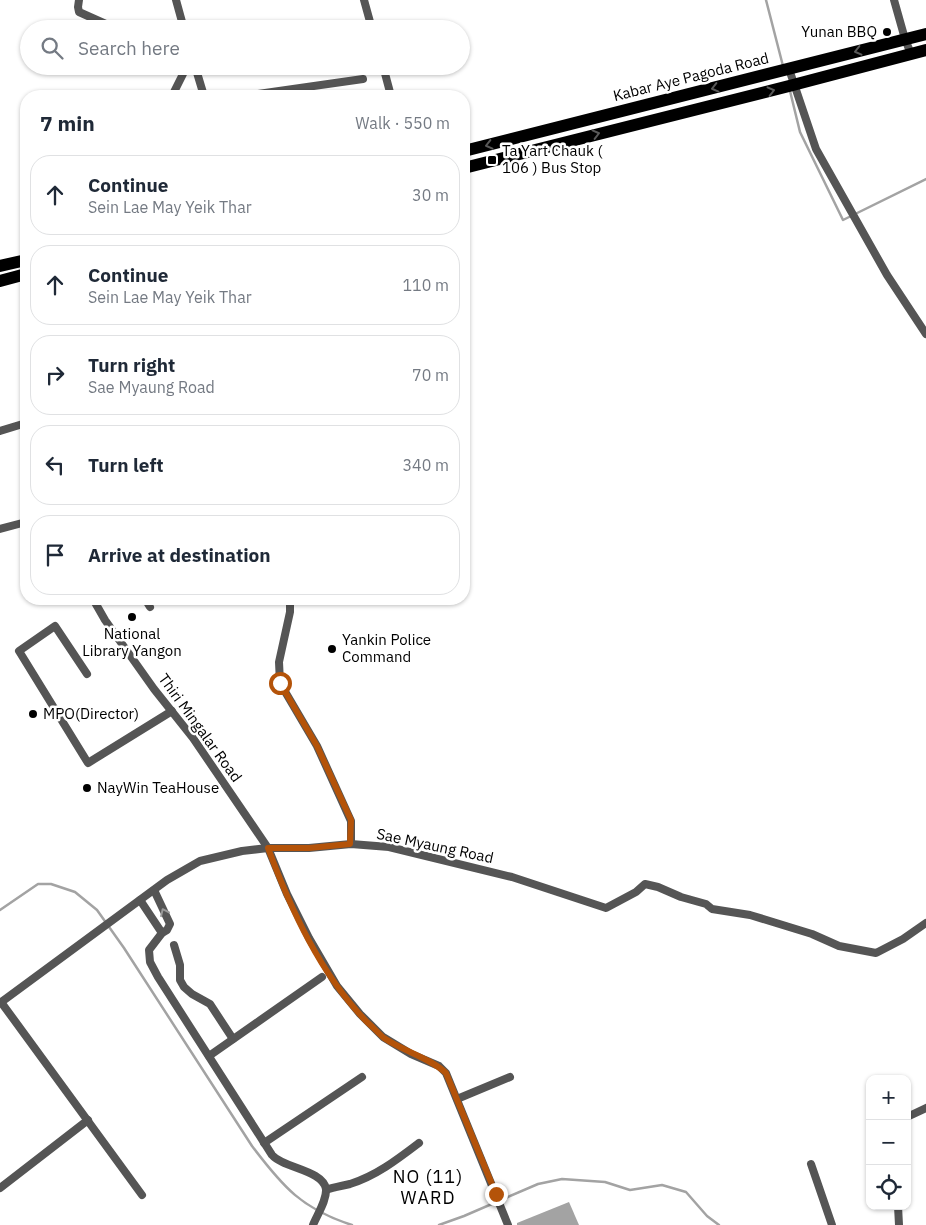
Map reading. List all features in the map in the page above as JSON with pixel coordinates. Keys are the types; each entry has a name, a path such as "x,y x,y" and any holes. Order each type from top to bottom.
{"main road":[{"name":"Kabar Aye Pagoda Road","path":"470,149 926,34"},
{"path":"470,166 926,50"},
{"path":"747,79 751,96"},
{"path":"0,266 20,261"},
{"path":"0,281 20,276"}],"street":[{"path":"79,0 78,7 80,12 97,20"},
{"path":"176,0 182,20"},
{"path":"364,0 370,20"},
{"path":"894,0 911,54"},
{"path":"785,70 793,85 816,149 887,274 926,334"},
{"path":"175,90 182,75"},
{"path":"198,75 202,90"},
{"path":"385,75 389,90"},
{"path":"305,90 363,78"},
{"path":"0,431 20,425"},
{"path":"0,529 20,524"},
{"name":"Thiri Mingalar Road","path":"96,605 154,689 193,738 268,848 287,894 309,938 337,986 360,1014 383,1037 411,1054 439,1066 446,1073 508,1225"},
{"path":"290,605 279,662 280,683 317,746 351,820 350,844"},
{"path":"87,674 55,626 19,651 88,763 172,711"},
{"name":"Sae Myaung Road","path":"0,1003 168,880 200,861 242,851 268,848 309,848 350,844 390,847 512,877 606,908 636,892 645,884 706,904 712,909 750,915 812,934 839,946 876,953 904,939 926,923"},
{"path":"154,890 170,924 149,950 150,962 174,1004 276,1160 308,1172 320,1180 326,1190 324,1202 313,1225"},
{"path":"140,900 162,933"},
{"path":"174,945 180,965 180,980 184,987 210,1004 233,1039"},
{"path":"209,1056 322,977"},
{"path":"0,1003 142,1195"},
{"path":"264,1143 362,1077"},
{"path":"458,1099 510,1077"},
{"path":"911,1114 926,1108"},
{"path":"0,1188 88,1120"},
{"path":"326,1190 367,1176 394,1162 419,1143"},
{"path":"811,1164 832,1225"},
{"path":"898,1210 899,1225"}],"shaded area":[{"path":"569,1202 579,1225 517,1225 517,1223"}],"waterway":[{"path":"766,0 783,66"},
{"path":"790,91 800,132 843,220 926,179"},
{"path":"0,910 38,884 51,884 75,892 97,910 124,948 263,1161 284,1185 307,1204 320,1212 352,1225"},
{"path":"439,1225 538,1184 562,1179 605,1182 630,1190 662,1185 686,1192 707,1216 719,1225"}],"place":[{"name":"Yunan BBQ","path":"887,32"},
{"name":"Ta Yart Chauk ( 106 ) Bus Stop","path":"492,160"},
{"name":"National Library Yangon","path":"132,617"},
{"name":"Yankin Police Command","path":"332,649"},
{"name":"MPO(Director)","path":"33,714"},
{"name":"NayWin TeaHouse","path":"87,788"}],"district":[{"name":"NO (11) WARD","path":"428,1187"}],"route":[{"path":"280,683 317,746 351,820 350,844 309,848 268,848 277,873 309,938 337,986 360,1014 383,1037 411,1054 439,1066 446,1073 496,1194"}]}
